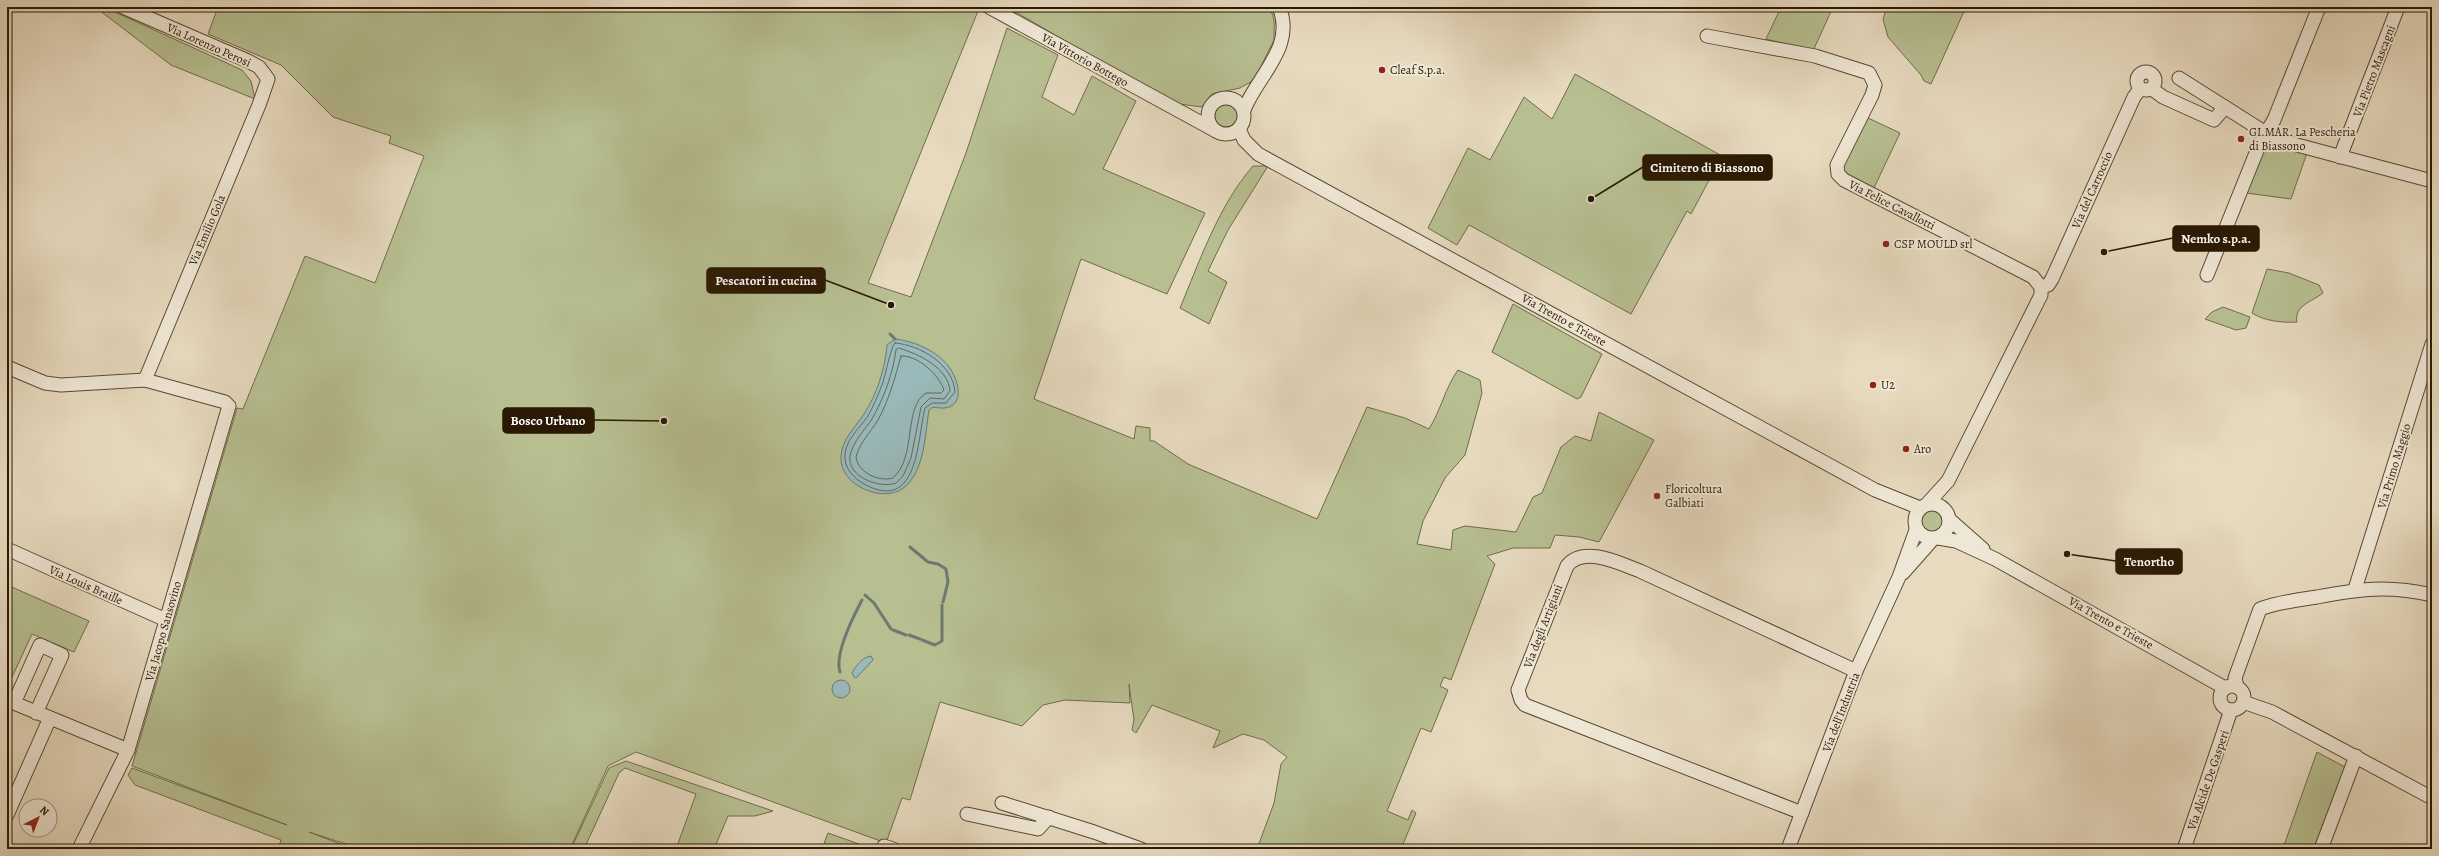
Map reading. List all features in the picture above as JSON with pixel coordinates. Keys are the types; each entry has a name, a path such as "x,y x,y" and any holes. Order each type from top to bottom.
{"street":[{"name":"Via Lorenzo Perosi","path":"123,7 248,61 259,67 268,79"},
{"name":"Via Vittorio Bottego","path":"989,7 1180,113 1220,133"},
{"path":"1208,110 1210,124 1220,133 1232,134 1239,129 1244,122 1244,110 1258,82 1274,59 1282,39 1285,27 1279,7"},
{"path":"2207,275 2266,133 2274,120 2319,7"},
{"name":"Via Pietro Mascagni","path":"2340,157 2398,7"},
{"name":"Via Felice Cavallotti","path":"1708,36 1815,56 1869,73 1875,85 1872,95 1837,165 1838,174 1844,180 2033,278 2041,287"},
{"path":"2180,78 2266,133 2298,145 2432,181"},
{"name":"Via Emilio Gola","path":"145,380 259,105 268,79"},
{"path":"1180,113 1208,110 1218,99 1233,98 1258,82"},
{"name":"Via del Carroccio","path":"2041,287 2048,285 2052,279 2134,97 2146,89 2213,120 2225,107"},
{"path":"1233,98 1244,110"},
{"name":"Via Trento e Trieste","path":"1239,129 1244,140 1253,150"},
{"name":"Via Trento e Trieste","path":"1220,133 1875,490 1923,506 1938,505 1995,559"},
{"path":"1915,527 1915,515 1948,481 2041,295 2041,287"},
{"name":"Via Primo Maggio","path":"2355,589 2432,344"},
{"path":"7,367 40,381 56,384 145,380"},
{"name":"Via Jacopo Sansovino","path":"79,849 128,750 229,406 225,402 145,380"},
{"path":"1936,538 1945,534 1949,527 1948,481"},
{"name":"Via Trento e Trieste","path":"1875,490 1915,527 1920,535 1956,541 1995,559 2231,688"},
{"name":"Via dell'Industria","path":"1788,849 1856,672 1899,577 1915,527"},
{"name":"Via dell'Industria","path":"1899,577 1936,538"},
{"name":"Via Louis Braille","path":"7,549 166,620"},
{"name":"Via degli Artigiani","path":"1802,813 1525,705 1518,695 1521,682 1567,566 1576,557 1585,555 1617,562 1640,571 1856,672"},
{"path":"2231,688 2243,695 2243,702 2238,708 2231,710 2224,707 2220,701 2220,694 2231,688 2260,610 2275,604 2355,589 2392,588 2432,595"},
{"path":"36,713 62,655 40,645 14,703 36,713 128,750"},
{"path":"2243,702 2272,712 2432,798"},
{"name":"Via Alcide De Gasperi","path":"2184,849 2231,710"},
{"path":"7,816 12,791 50,718"},
{"path":"2321,849 2356,756"},
{"path":"1002,803 1049,817 1141,849"},
{"path":"967,814 1038,829 1049,817"}],"green space":[{"path":"95,7 104,7 242,70 251,81 255,99 171,65"},
{"path":"218,7 970,7 978,11 868,283 911,297 966,153 1007,28 1058,55 1042,97 1074,115 1092,76 1136,101 1103,169 1205,213 1167,294 1081,259 1034,399 1134,439 1136,426 1150,428 1150,441 1154,441 1188,464 1317,519 1367,407 1405,418 1429,429 1458,370 1480,380 1482,393 1465,455 1445,478 1423,521 1417,544 1451,550 1453,530 1465,526 1516,532 1533,497 1542,493 1561,447 1575,436 1591,441 1599,412 1654,440 1599,542 1579,537 1555,535 1550,548 1513,548 1487,556 1495,564 1451,680 1444,677 1440,686 1448,690 1431,732 1421,728 1387,811 1408,820 1412,810 1416,813 1401,849 1257,849 1274,803 1281,764 1287,757 1264,740 1243,734 1213,748 1220,731 1152,705 1136,733 1132,730 1134,720 1129,684 1130,703 1065,700 1043,705 1022,726 940,702 910,800 902,798 886,843 636,752 608,766 570,849 361,849 309,832 348,847 348,849 278,849 281,840 135,785 128,775 132,768 287,825 132,766 237,408 243,409 305,256 375,283 424,156 389,143 391,136 333,117 281,65 208,34"},
{"path":"1007,7 1269,7 1274,19 1274,40 1254,80 1240,88 1212,94 1202,107 1172,103"},
{"path":"1781,7 1833,7 1813,51 1766,39"},
{"path":"1887,7 1966,7 1931,84 1924,81 1921,75 1888,37 1883,19"},
{"path":"1575,74 1722,156 1691,214 1687,211 1631,314 1469,225 1457,245 1428,228 1468,148 1490,160 1524,97 1552,119"},
{"path":"1226,103 1235,106 1238,115 1235,124 1226,127 1217,124 1214,115 1217,106"},
{"path":"1866,117 1900,133 1873,190 1843,174 1842,168"},
{"path":"2268,143 2307,153 2291,199 2246,193 2263,145"},
{"path":"1253,166 1268,166 1228,230 1208,271 1227,282 1209,324 1180,308 1220,215 1241,181"},
{"path":"2267,269 2289,273 2319,285 2323,293 2301,308 2298,312 2297,322 2274,321 2257,316 2252,313"},
{"path":"1513,304 1602,354 1581,397 1577,399 1492,352"},
{"path":"2223,307 2250,317 2246,328 2236,330 2205,319 2212,312"},
{"path":"1931,509 1940,513 1944,522 1940,531 1931,535 1922,531 1918,522 1922,513"},
{"path":"7,585 89,621 74,652 32,634 7,688"},
{"path":"2317,752 2345,767 2314,849 2283,848"},
{"path":"626,761 773,811 755,816 728,816 714,849 676,849 696,794 625,768 619,773 584,849 571,849 609,768"},
{"path":"828,833 859,844 857,849 822,849"}],"water":[{"path":"895,339 908,341 920,346 943,360 954,376 958,393 957,400 952,405 945,408 933,407 929,410 921,460 917,469 907,485 898,491 888,494 865,490 855,484 847,476 842,467 841,456 846,439 869,406 876,390 882,372 887,345"},
{"path":"871,656 873,660 856,678 854,677 852,673 857,665 865,658"},
{"path":"837,680 845,680 850,685 848,696 845,698 837,698 832,693 832,685"}],"waterway":[{"path":"890,334 895,339"},
{"path":"910,547 928,562 938,564 946,569 948,582 943,602"},
{"path":"865,595 874,603 891,629"},
{"path":"840,672 840,656 845,636 862,600"},
{"path":"922,640 935,645 942,641 942,605"},
{"path":"893,630 906,635"},
{"path":"909,635 920,639"}],"place":[{"name":"Cleaf S.p.a.","path":"1382,70"},
{"name":"GI.MAR. La Pescheria di Biassono","path":"2241,139"},
{"name":"Cimitero di Biassono","path":"1591,199"},
{"name":"CSP MOULD srl","path":"1886,244"},
{"name":"Nemko s.p.a.","path":"2104,252"},
{"name":"Pescatori in cucina","path":"891,305"},
{"name":"U2","path":"1873,385"},
{"name":"Bosco Urbano","path":"664,421"},
{"name":"Aro","path":"1906,449"},
{"name":"Floricoltura Galbiati","path":"1657,496"},
{"name":"Tenortho","path":"2067,554"}]}
